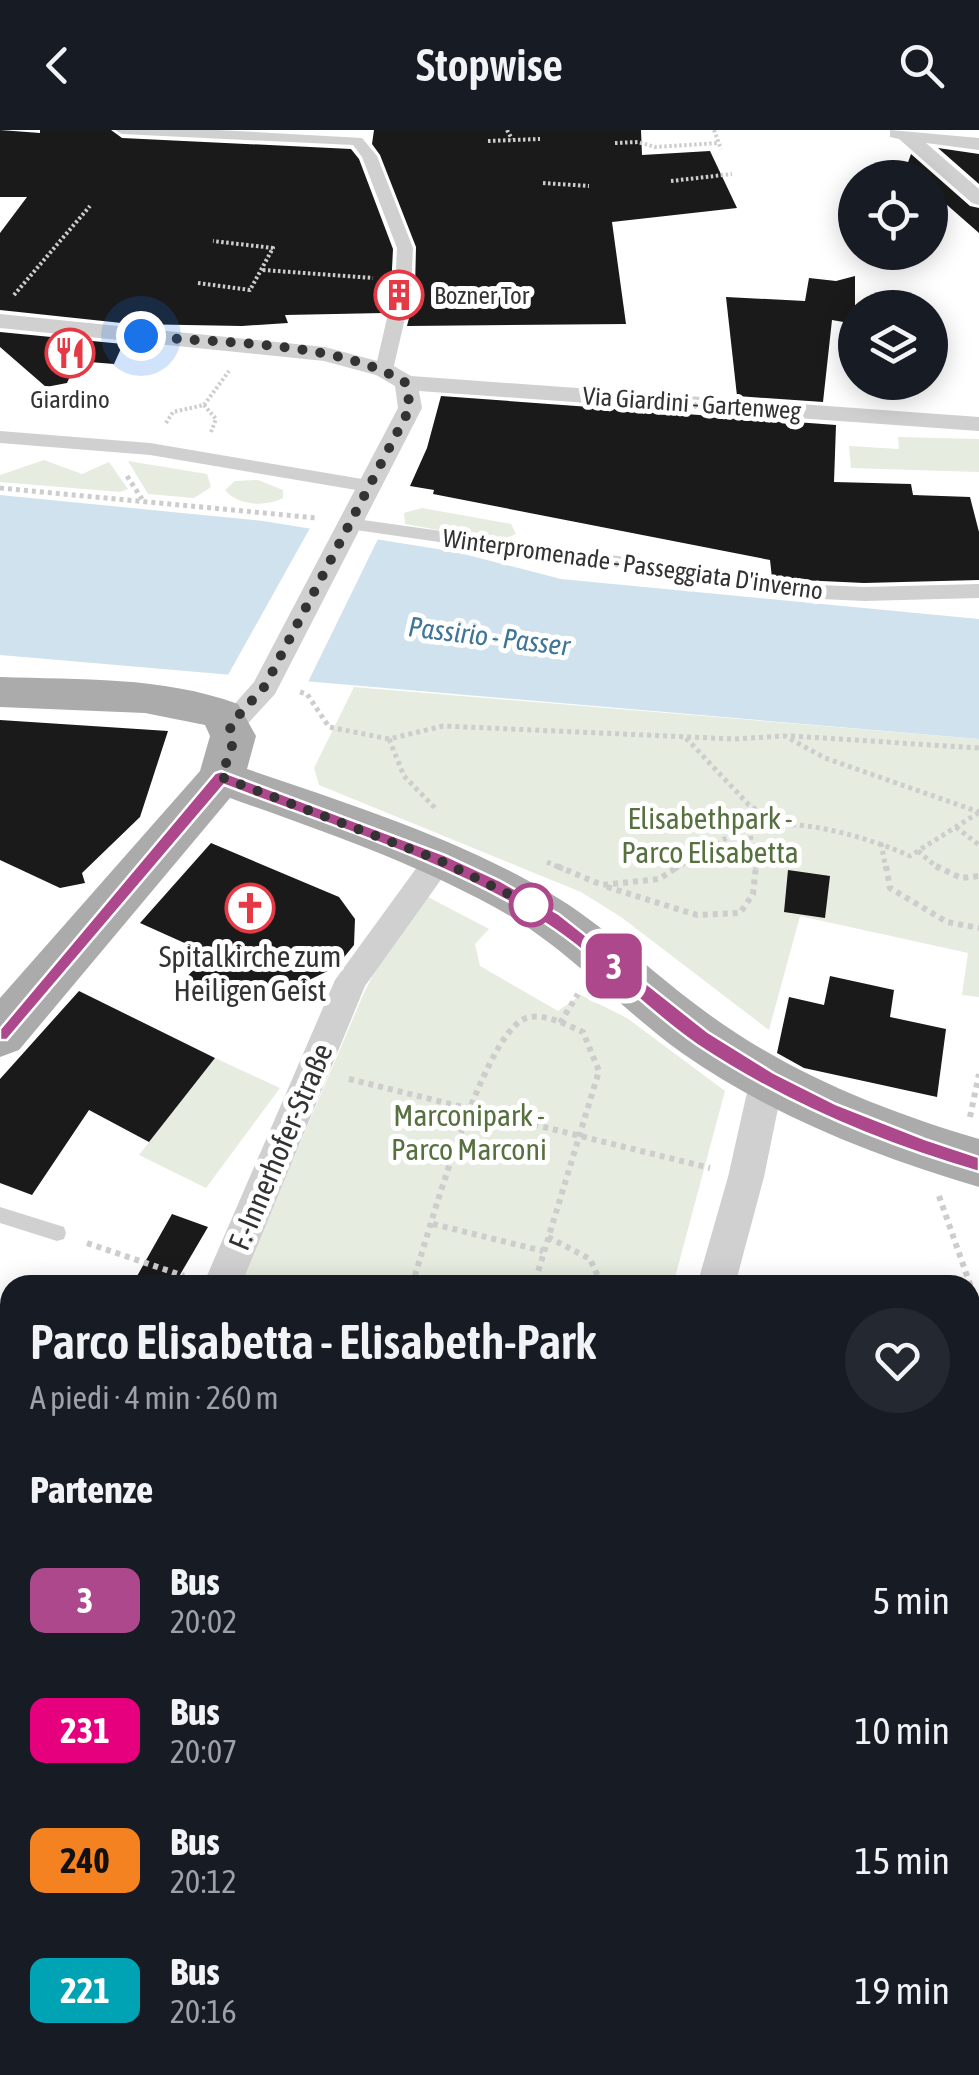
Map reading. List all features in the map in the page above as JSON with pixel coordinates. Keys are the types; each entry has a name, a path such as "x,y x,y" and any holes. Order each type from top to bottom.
{"main road":[{"path":"0,1035 221,777 232,747 230,725 222,716 197,707 146,700 12,693"},
{"path":"221,777 442,837 553,919 702,1038 767,1078 829,1110 923,1147 979,1163"}],"street":[{"path":"122,130 358,135 406,248 402,330 395,376 410,408 266,683 230,725"},
{"path":"882,130 979,144"},
{"path":"904,134 979,199"},
{"name":"Via Giardini - Gartenweg","path":"0,322 325,354 395,376 979,424"},
{"path":"0,437 150,449 368,486"},
{"name":"Winterpromenade - Passeggiata D'inverno","path":"347,526 665,568 778,590 864,594 979,592"},
{"name":"F.-Innerhofer-Straße","path":"211,1275 352,980 442,837"},
{"path":"719,1275 750,1164 767,1078"}],"lane":[{"path":"0,1214 57,1233"}],"path":[{"path":"508,130 512,139"},
{"path":"615,144 720,146 714,130"},
{"path":"488,142 540,139"},
{"path":"671,181 732,174"},
{"path":"544,182 588,186"},
{"path":"13,296 90,206"},
{"path":"198,283 250,290 274,248 213,240"},
{"path":"263,270 402,290"},
{"path":"150,449 172,412 204,406 224,379"},
{"path":"0,488 142,498 347,526"},
{"path":"307,694 329,727 389,739 443,726 551,734 594,730 685,737 785,736 979,748"},
{"path":"785,736 825,758 979,812"},
{"path":"685,737 749,805 777,822 880,842 910,856 979,812"},
{"path":"389,739 404,776 429,805 442,837"},
{"path":"602,885 659,879 709,846 749,828 777,822"},
{"path":"956,827 979,845"},
{"path":"532,856 602,885 697,915 740,913 753,900 757,864 749,828"},
{"path":"880,842 890,888 946,922 979,928"},
{"path":"918,851 945,874 970,879 979,876"},
{"path":"415,1275 471,1111 505,1033 522,1020 546,1017 583,1032 599,1071 537,1275"},
{"path":"362,1082 706,1166"},
{"path":"923,1147 967,1275"},
{"path":"433,1224 544,1252"},
{"path":"57,1233 186,1275"},
{"path":"548,1237 586,1254 601,1275"}],"green space":[{"path":"898,437 979,439 979,472 851,468 849,446 899,449"},
{"path":"44,460 82,474 109,462 128,489 120,492 0,482 0,475"},
{"path":"128,461 207,474 211,487 194,498 148,494"},
{"path":"258,480 283,490 283,498 252,503 225,490 235,481"},
{"path":"422,508 511,524 516,534 499,541 405,524 404,513"},
{"name":"Elisabethpark - Parco Elisabetta","path":"354,687 979,739 979,997 962,995 968,953 800,916 769,1030 621,917 581,892 319,785 314,768"},
{"name":"Marconipark - Parco Marconi","path":"428,897 489,929 475,944 480,966 558,1011 581,995 627,1018 725,1091 676,1275 244,1275 363,995 394,933"},
{"path":"215,1058 280,1088 206,1188 139,1155"}],"water":[{"name":"Passirio - Passer","path":"0,495 263,521 456,552 561,579 979,619 979,739 0,655"}],"pier":[{"path":"310,528 379,537 308,682 228,675"}],"building":[{"path":"0,130 111,130 122,138 351,149 359,159 393,249 391,289 396,294 387,300 384,313 285,315 288,323 242,326 131,324 0,310 0,233 27,197 0,197"},
{"path":"374,130 641,130 642,155 710,151 737,208 612,222 626,324 407,326 413,302 407,296 415,289 416,247 380,155 372,144"},
{"path":"938,148 979,154 979,184"},
{"path":"948,187 970,206 979,208 979,233 948,206"},
{"path":"855,276 855,290 838,290 838,321 832,320 823,402 737,396 726,297 805,301 809,278 836,281"},
{"path":"0,332 123,344 114,364 77,361 67,383 46,387 0,347"},
{"path":"441,396 836,425 834,482 911,484 913,495 970,497 979,532 979,580 864,583 772,578 770,560 433,494 434,490 410,486 427,448"},
{"path":"0,720 168,731 140,817 82,873 85,883 60,888 0,860"},
{"name":"Spitalkirche zum Heiligen Geist","path":"211,843 339,897 355,919 354,945 336,967 305,982 270,983 261,1002 171,993 209,954 140,923"},
{"path":"788,870 830,876 825,918 784,912"},
{"path":"830,976 894,990 890,1017 946,1029 937,1097 804,1068 777,1053 789,997 824,1005"},
{"path":"79,991 215,1058 149,1142 89,1110 32,1195 0,1183 0,1079"},
{"path":"172,1214 208,1227 180,1275 138,1275"}],"bus line":[{"name":"3","path":"0,1035 221,777 493,884 553,919 702,1038 767,1078 829,1110 923,1147 979,1163"}],"place":[{"name":"Bozner Tor","path":"399,295"},
{"name":"Giardino","path":"70,353"},
{"name":"Spitalkirche zum Heiligen Geist","path":"250,908"}],"route":[{"path":"141,336 325,354 384,370 406,383 410,408 265,686 230,725 232,747 221,777 439,860 531,905"}]}
